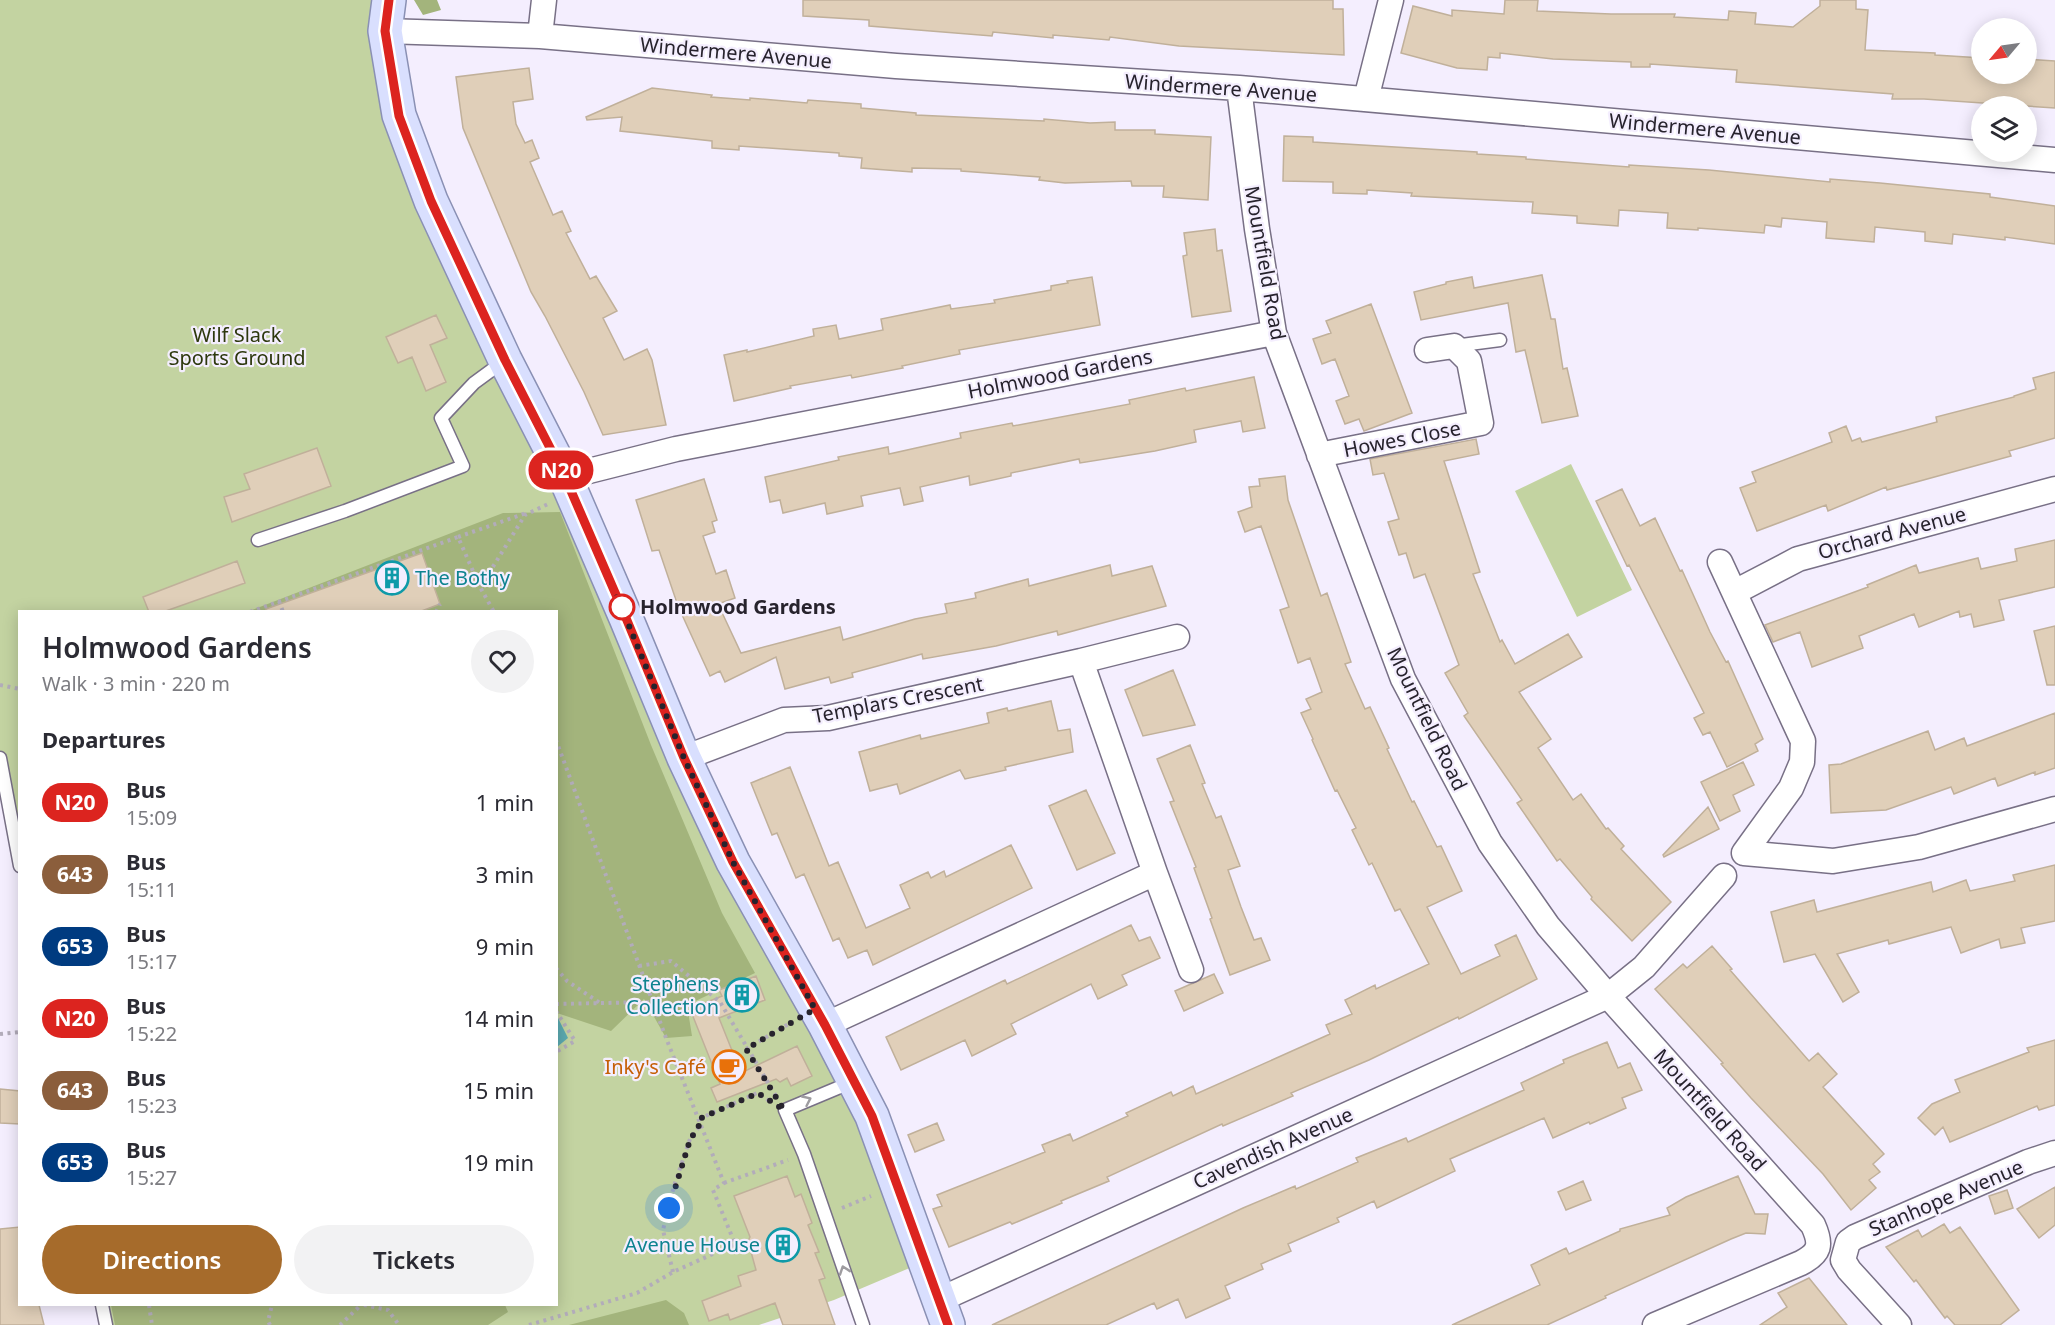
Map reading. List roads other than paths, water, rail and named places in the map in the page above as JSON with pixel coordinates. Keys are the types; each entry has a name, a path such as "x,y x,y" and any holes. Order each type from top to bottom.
{"main road":[{"path":"387,16 399,116 431,201 505,360 569,487 684,758 733,862 820,1017 852,1082 872,1116 943,1312"}],"street":[{"path":"540,36 544,0"},
{"path":"1366,99 1391,0"},
{"name":"Windermere Avenue","path":"387,16 540,36 896,66 1239,88 2055,160"},
{"name":"Mountfield Road","path":"1239,88 1257,228 1274,333 1403,679 1490,843 1548,926 1814,1225 1819,1246"},
{"name":"Holmwood Gardens","path":"569,487 676,449 1274,333"},
{"path":"1427,350 1454,346"},
{"name":"Howes Close","path":"1319,455 1481,423 1469,362 1454,346"},
{"name":"Orchard Avenue","path":"1735,592 1798,559 2055,489"},
{"path":"1720,562 1803,741 1802,762 1791,788 1744,853 1833,861 1919,847 2055,809"},
{"name":"Templars Crescent","path":"684,758 784,720 828,718 1081,662 1177,637"},
{"path":"1081,662 1191,970"},
{"path":"820,1017 1155,873"},
{"name":"Cavendish Avenue","path":"943,1312 1608,996 1644,967 1724,876"},
{"name":"Stanhope Avenue","path":"1845,1252 1848,1242 1855,1237 2028,1162 2055,1153"},
{"path":"1655,1325 1801,1263 1814,1256 1819,1246"},
{"path":"1845,1252 1843,1260 1849,1270 1899,1325"}],"lane":[{"path":"1454,346 1500,340"},
{"path":"258,540 345,511 463,465 441,418 474,383 505,360"},
{"path":"0,758 18,855"},
{"path":"852,1082 784,1110 804,1154 863,1325"},
{"path":"1819,1246 1845,1252"},
{"path":"102,1306 106,1325"}],"water":[{"path":"558,1018 568,1038 558,1046"}],"place":[{"name":"The Bothy","path":"392,578"},
{"name":"Holmwood Gardens","path":"622,607"},
{"name":"Stephens Collection","path":"742,995"},
{"name":"Inky's Café","path":"729,1067"},
{"name":"Avenue House","path":"783,1245"}],"park label":[{"name":"Wilf Slack Sports Ground","path":"237,346"}]}
